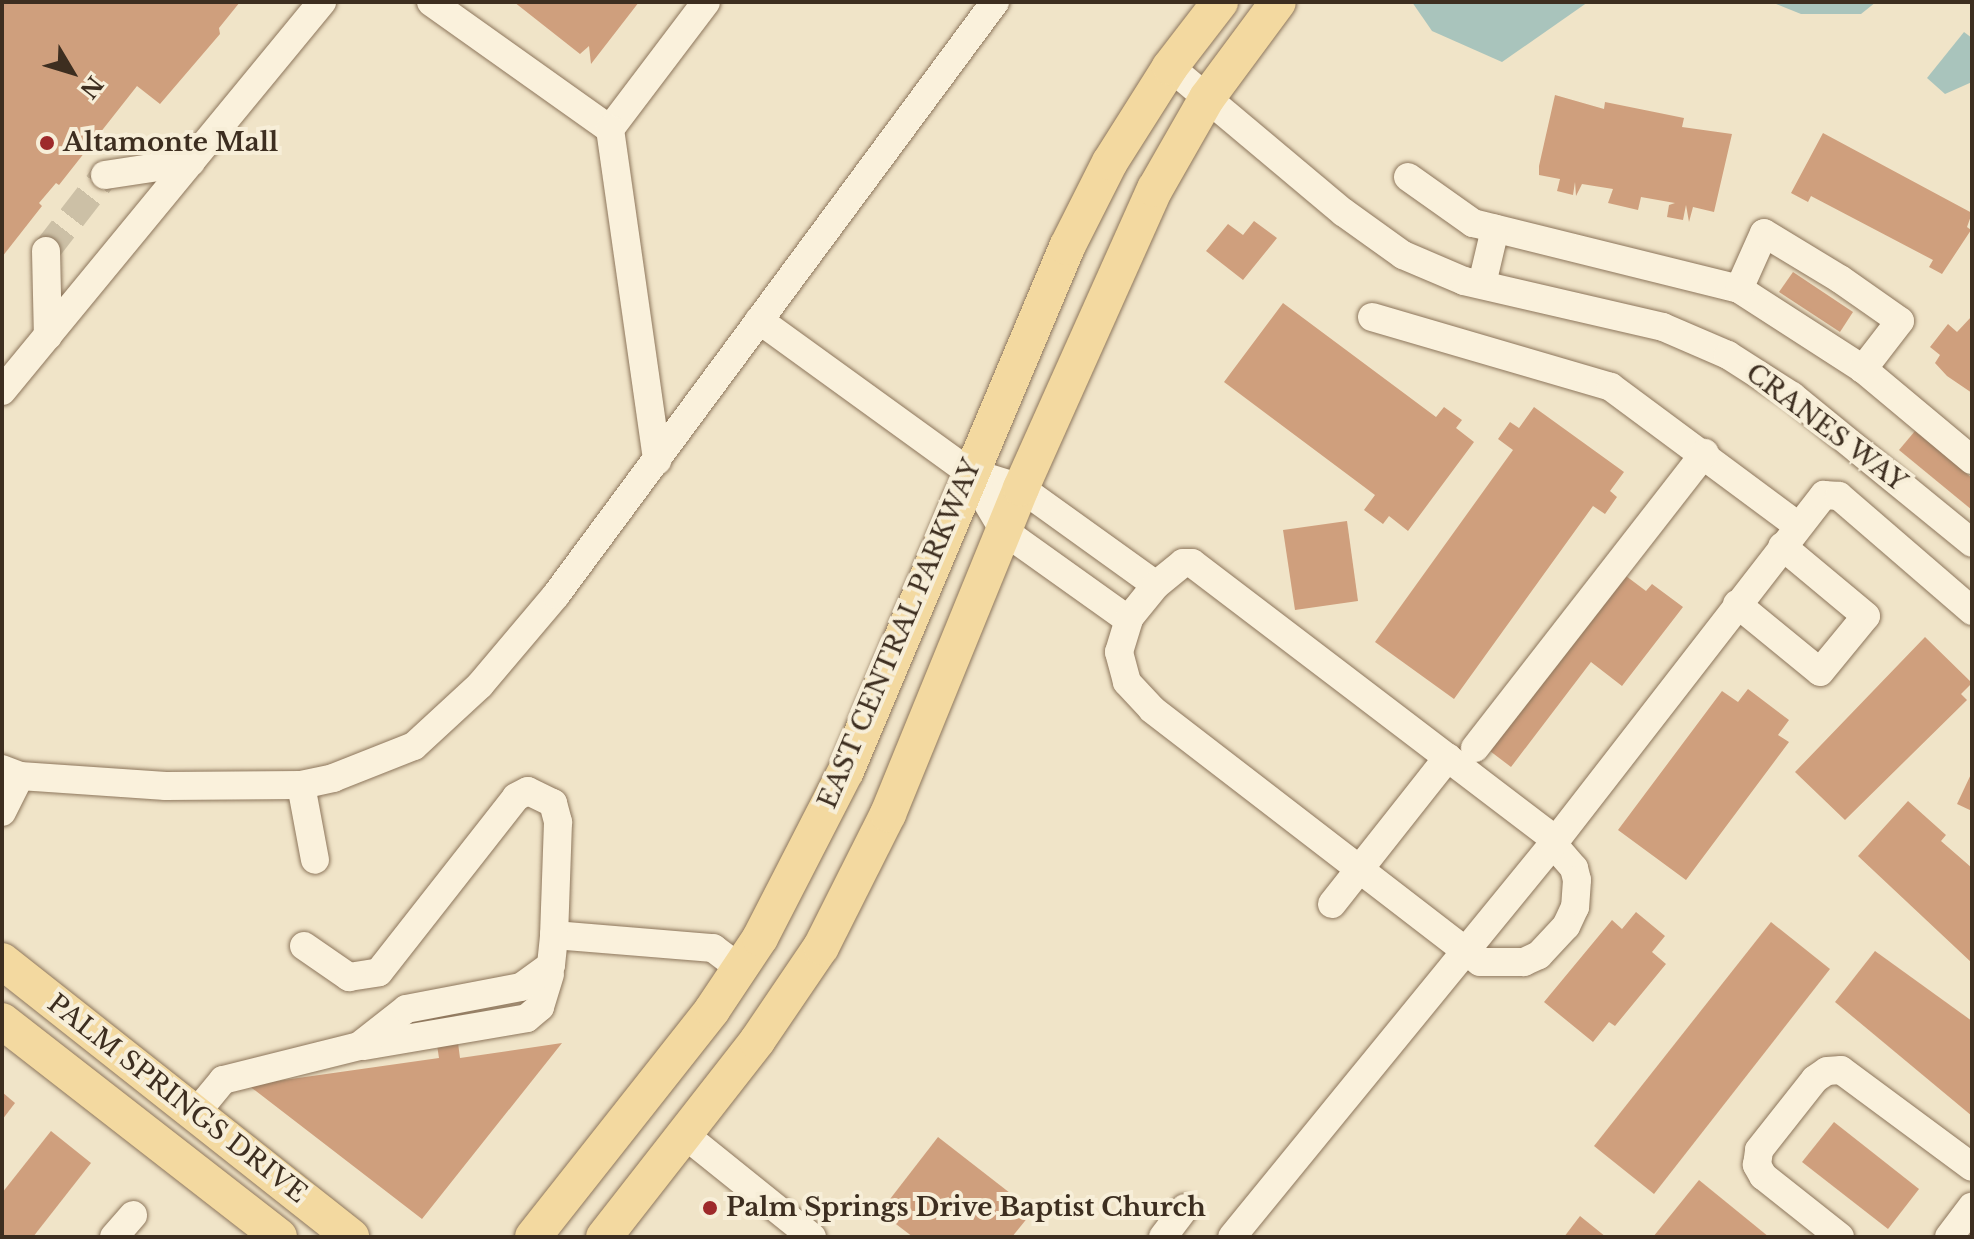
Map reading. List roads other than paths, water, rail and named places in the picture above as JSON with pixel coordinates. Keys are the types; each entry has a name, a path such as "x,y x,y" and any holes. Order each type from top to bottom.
{"main road":[{"name":"EAST CENTRAL PARKWAY","path":"533,1237 740,968 846,771 969,472 1067,247 1110,162 1170,67 1220,2"},
{"path":"604,1237 685,1135 821,947 888,814 1021,488 1155,189 1207,98 1278,2"},
{"name":"PALM SPRINGS DRIVE","path":"2,961 351,1237"},
{"name":"PALM SPRINGS DRIVE","path":"2,1021 279,1237"}],"street":[{"path":"2,391 322,2"},
{"path":"431,2 610,129"},
{"path":"657,461 610,129 706,2"},
{"path":"2,812 11,772 222,789 301,785 333,778 414,746 508,651 657,461 995,2"},
{"name":"CRANES WAY","path":"1170,67 1343,212 1403,255 1482,284 1663,327 1728,355 1792,396 1972,543"},
{"path":"105,175 191,162"},
{"path":"1408,177 1473,223 1739,289 1863,369 1972,460"},
{"path":"1482,284 1495,229"},
{"path":"1739,289 1764,233 1840,279 1900,321 1863,369"},
{"path":"46,251 48,336"},
{"path":"1372,317 1611,387 1705,453 1866,616 1820,672 1737,604"},
{"path":"759,320 969,472 1021,488 1156,585"},
{"path":"1475,748 1705,453"},
{"path":"969,472 1004,531 1129,620"},
{"path":"1232,1237 1463,948 1554,842 1824,495 1839,496 1972,611"},
{"path":"1183,563 1192,563 1448,757 1554,842 1574,868 1578,894 1566,926 1553,941 1524,962 1480,962 1144,700 1127,682 1119,652 1129,620 1156,585 1183,563"},
{"path":"1332,904 1448,757"},
{"path":"301,785 315,860"},
{"path":"195,1114 223,1080 378,1033 514,1022 540,1007 549,977 554,935 558,822 553,803 528,791 516,797 395,958 379,972 349,977 304,946"},
{"path":"554,935 713,948 740,968"},
{"path":"378,1033 421,1004 521,987 549,977"},
{"path":"1840,1237 1763,1176 1757,1165 1759,1150 1827,1071 1841,1070 1972,1167"},
{"path":"685,1135 812,1237"},
{"path":"1949,1237 1972,1207"},
{"path":"1163,1237 1185,1208"},
{"path":"114,1237 133,1215"}],"water":[{"path":"1412,2 1588,2 1502,62 1432,31"},
{"path":"1771,2 1876,2 1861,14 1801,14"},
{"path":"1964,32 1972,38 1972,82 1945,94 1927,78"}],"tunnel":[{"path":"46,251 105,175"}],"place":[{"name":"Altamonte Mall","path":"47,143"},
{"name":"Palm Springs Drive Baptist Church","path":"710,1208"}]}
